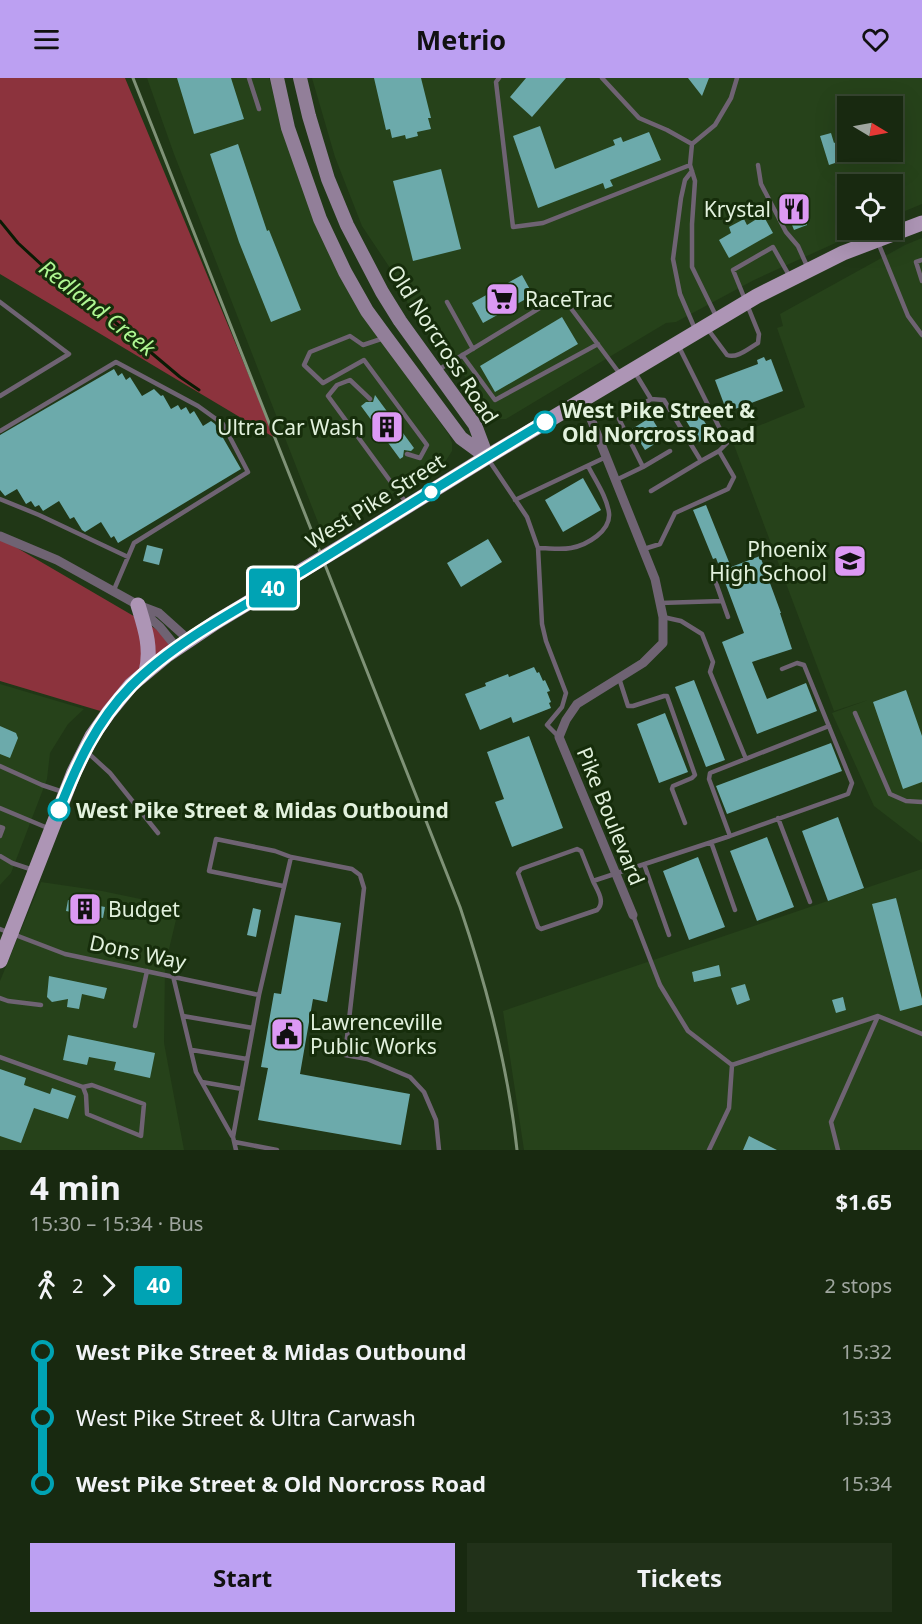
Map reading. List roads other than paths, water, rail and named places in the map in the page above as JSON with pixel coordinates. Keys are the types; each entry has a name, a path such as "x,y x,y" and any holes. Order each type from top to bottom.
{"main road":[{"name":"Old Norcross Road","path":"277,78 288,128 320,219 345,272 386,338 461,438 487,457"},
{"name":"Old Norcross Road","path":"300,78 328,179 347,225 382,292 475,425 487,457"},
{"name":"West Pike Street","path":"903,228 922,223"},
{"name":"West Pike Street","path":"0,961 6,932 35,871 84,750 109,712 146,672 216,622 676,343 745,303 866,240"},
{"path":"138,605 148,639 146,672"}],"street":[{"name":"Pike Boulevard","path":"583,399 644,549 655,579 663,617 663,643 643,663 577,704 566,720 559,737 633,915"},
{"path":"0,536 57,560 113,592 165,617 183,644"},
{"path":"138,605 160,627 183,644"}],"lane":[{"path":"249,78 259,109"},
{"path":"499,78 496,82 513,227 543,223 691,168"},
{"path":"602,78 639,118 692,144"},
{"path":"706,325 692,267 695,181 691,168 692,144 715,125 731,98 737,78"},
{"path":"758,165 762,184 786,232 798,246 809,270"},
{"path":"691,168 685,180 681,198 673,259 680,294 727,355 736,355 758,343 759,334 733,270 773,247 791,279"},
{"path":"877,240 908,316 921,332"},
{"path":"922,260 916,262 922,281"},
{"path":"436,372 561,295 598,344 651,399"},
{"path":"0,302 69,354 0,396"},
{"path":"447,302 473,349"},
{"path":"363,345 350,336 310,352 304,365 323,383 364,360"},
{"path":"363,345 386,338"},
{"path":"651,491 719,451 727,443 676,343"},
{"path":"462,355 495,400 598,344"},
{"path":"363,345 364,360 427,445 420,458 407,454"},
{"path":"0,431 116,362 198,406 223,424 248,472 134,543 113,592"},
{"path":"370,399 350,380 337,385 328,396 409,506"},
{"path":"643,467 619,419 651,399 664,400 701,460"},
{"path":"616,480 670,451"},
{"path":"644,549 660,543 675,513 728,489 734,477 719,451"},
{"path":"487,457 527,517 538,548 542,624 566,693 562,707 546,725 559,737"},
{"path":"515,500 606,457"},
{"path":"538,548 573,548 606,529 609,519 608,507 588,466"},
{"path":"0,499 128,557"},
{"path":"716,583 728,617"},
{"path":"660,603 722,601"},
{"path":"663,617 681,621 702,634 713,662 710,672 746,759"},
{"path":"593,881 848,794 852,783 804,665 797,663 782,669"},
{"path":"619,678 628,706 667,696 695,774 692,778 673,786 672,789 685,823"},
{"path":"855,713 890,794 906,801 922,802"},
{"path":"730,836 709,779 710,773 829,726"},
{"path":"84,750 110,773 158,832"},
{"path":"0,766 66,793"},
{"path":"0,808 51,829"},
{"path":"778,818 810,902"},
{"path":"0,827 3,828 0,836"},
{"path":"283,886 209,871 216,839 352,869 360,875 364,888 345,1055 367,1059 410,1077 424,1092 436,1120 439,1150"},
{"path":"711,842 735,910"},
{"path":"577,849 581,850 593,881 602,903 597,910 541,930 518,873 521,869 577,849"},
{"path":"0,856 35,871"},
{"path":"234,1140 253,1028 291,857"},
{"path":"644,864 669,935"},
{"path":"633,915 660,985 688,1031 732,1065"},
{"name":"Dons Way","path":"6,932 65,954 260,995"},
{"path":"135,1026 147,971"},
{"path":"173,976 196,1072 234,1140 236,1150"},
{"path":"0,998 41,1005"},
{"path":"183,1016 253,1028"},
{"path":"732,1065 878,1016 922,1034"},
{"path":"838,1150 831,1122 878,1016"},
{"path":"192,1050 248,1059"},
{"path":"0,1057 83,1087 92,1085 144,1104 141,1136 87,1114 83,1087"},
{"path":"709,1150 729,1108 732,1065"},
{"path":"202,1082 242,1089"},
{"path":"234,1140 277,1150"}],"waterway":[{"name":"Redland Creek","path":"0,221 18,243 44,267 90,297 116,323 180,377 199,390"}],"railway":[{"path":"133,78 460,907 495,1027 508,1088 517,1150"}],"place":[{"name":"Krystal","path":"794,209"},
{"name":"RaceTrac","path":"502,299"},
{"name":"West Pike Street & Old Norcross Road","path":"545,422"},
{"name":"Ultra Car Wash","path":"387,427"},
{"name":"Phoenix High School","path":"850,561"},
{"name":"West Pike Street & Midas Outbound","path":"59,810"},
{"name":"Budget","path":"85,909"},
{"name":"Lawrenceville Public Works","path":"287,1034"}]}
